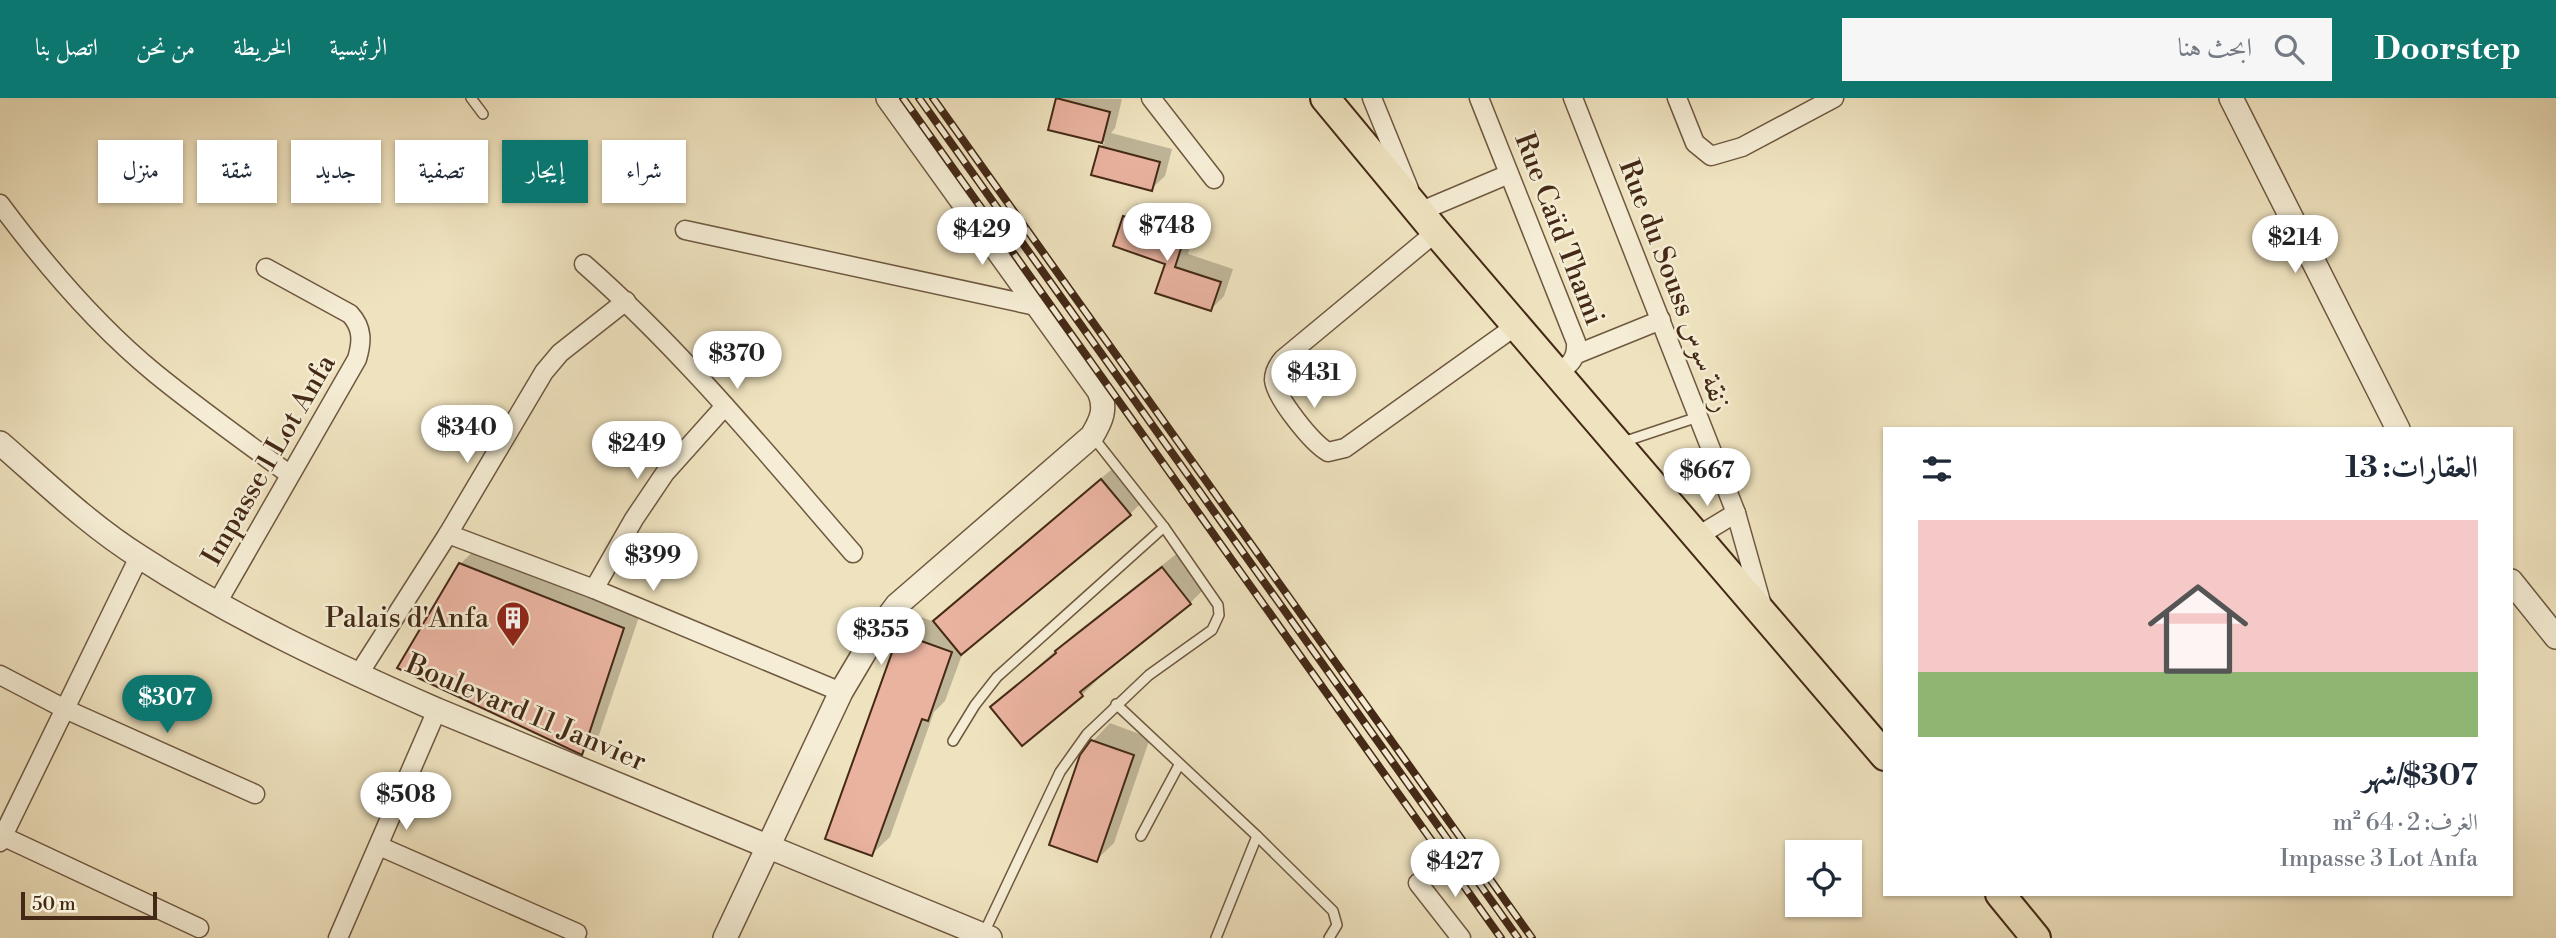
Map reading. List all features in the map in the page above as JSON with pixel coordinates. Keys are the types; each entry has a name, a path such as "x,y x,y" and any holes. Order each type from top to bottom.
{"main road":[{"path":"1325,98 1517,325 1567,364 1618,443 1883,754"},
{"path":"2002,896 2036,938"}],"street":[{"path":"725,938 841,692 876,633 897,605 1092,436 1102,419 1101,394 888,98"},
{"path":"1151,98 1214,179"},
{"path":"1372,98 1410,193 1422,215"},
{"name":"Rue Caïd Thami","path":"1479,98 1571,326 1576,342 1567,364"},
{"name":"Rue du Souss زنقة سوس","path":"1573,98 1736,513 1764,614"},
{"path":"1677,98 1695,143 1710,156 1742,147 1834,98"},
{"path":"2231,98 2397,427"},
{"path":"1509,174 1422,215 1283,359 1274,376 1280,397 1313,441 1328,452 1345,448 1517,325"},
{"path":"0,204 35,251 113,335 154,372 289,474"},
{"path":"685,230 1036,306"},
{"path":"584,264 626,301 725,407 853,553"},
{"name":"Impasse 1 Lot Anfa","path":"217,603 357,359 362,341 356,320 350,314 266,268"},
{"path":"358,675 448,534 544,372 560,353 626,301"},
{"path":"1567,364 1661,320"},
{"path":"594,589 634,519 665,473 725,407"},
{"name":"Boulevard 11 Janvier","path":"0,443 98,527 139,557 217,603 358,675 986,937"},
{"path":"1698,536 1736,513"},
{"path":"448,534 594,589 841,692"},
{"path":"139,557 1,838 199,928"},
{"path":"2513,583 2556,637"},
{"path":"0,675 65,709 255,794"},
{"path":"338,938 437,710"},
{"path":"379,846 577,933"},
{"path":"1418,883 1461,938"}],"lane":[{"path":"471,98 483,114"},
{"path":"1618,443 1698,417"},
{"path":"986,937 1060,772 1087,734 1149,675 1212,629 1219,615 1218,605 1164,527 1092,436"},
{"path":"1657,488 1715,463"},
{"path":"953,741 975,705 997,677 1164,527"},
{"path":"1116,704 1333,911 1337,925 1329,938"},
{"path":"1141,836 1179,765"},
{"path":"1216,938 1257,836"}],"building":[{"path":"1056,98 1110,112 1102,143 1048,130"},
{"path":"1099,146 1160,162 1152,191 1091,175"},
{"path":"1123,216 1185,236 1175,267 1221,282 1211,311 1155,293 1165,264 1113,246"},
{"path":"1101,479 1131,515 961,655 933,621"},
{"name":"Palais d'Anfa","path":"459,563 624,628 582,755 397,668"},
{"path":"1162,567 1191,604 1080,692 1083,696 1022,746 990,707 1056,653 1055,651"},
{"path":"899,633 952,652 928,721 922,719 872,856 825,839"},
{"path":"1091,740 1134,755 1097,862 1049,845 1080,755"}],"railway":[{"path":"903,98 1501,938"},
{"path":"919,98 1518,938"},
{"path":"933,98 1532,938"}],"place":[{"name":"Palais d'Anfa","path":"513,648"}]}
